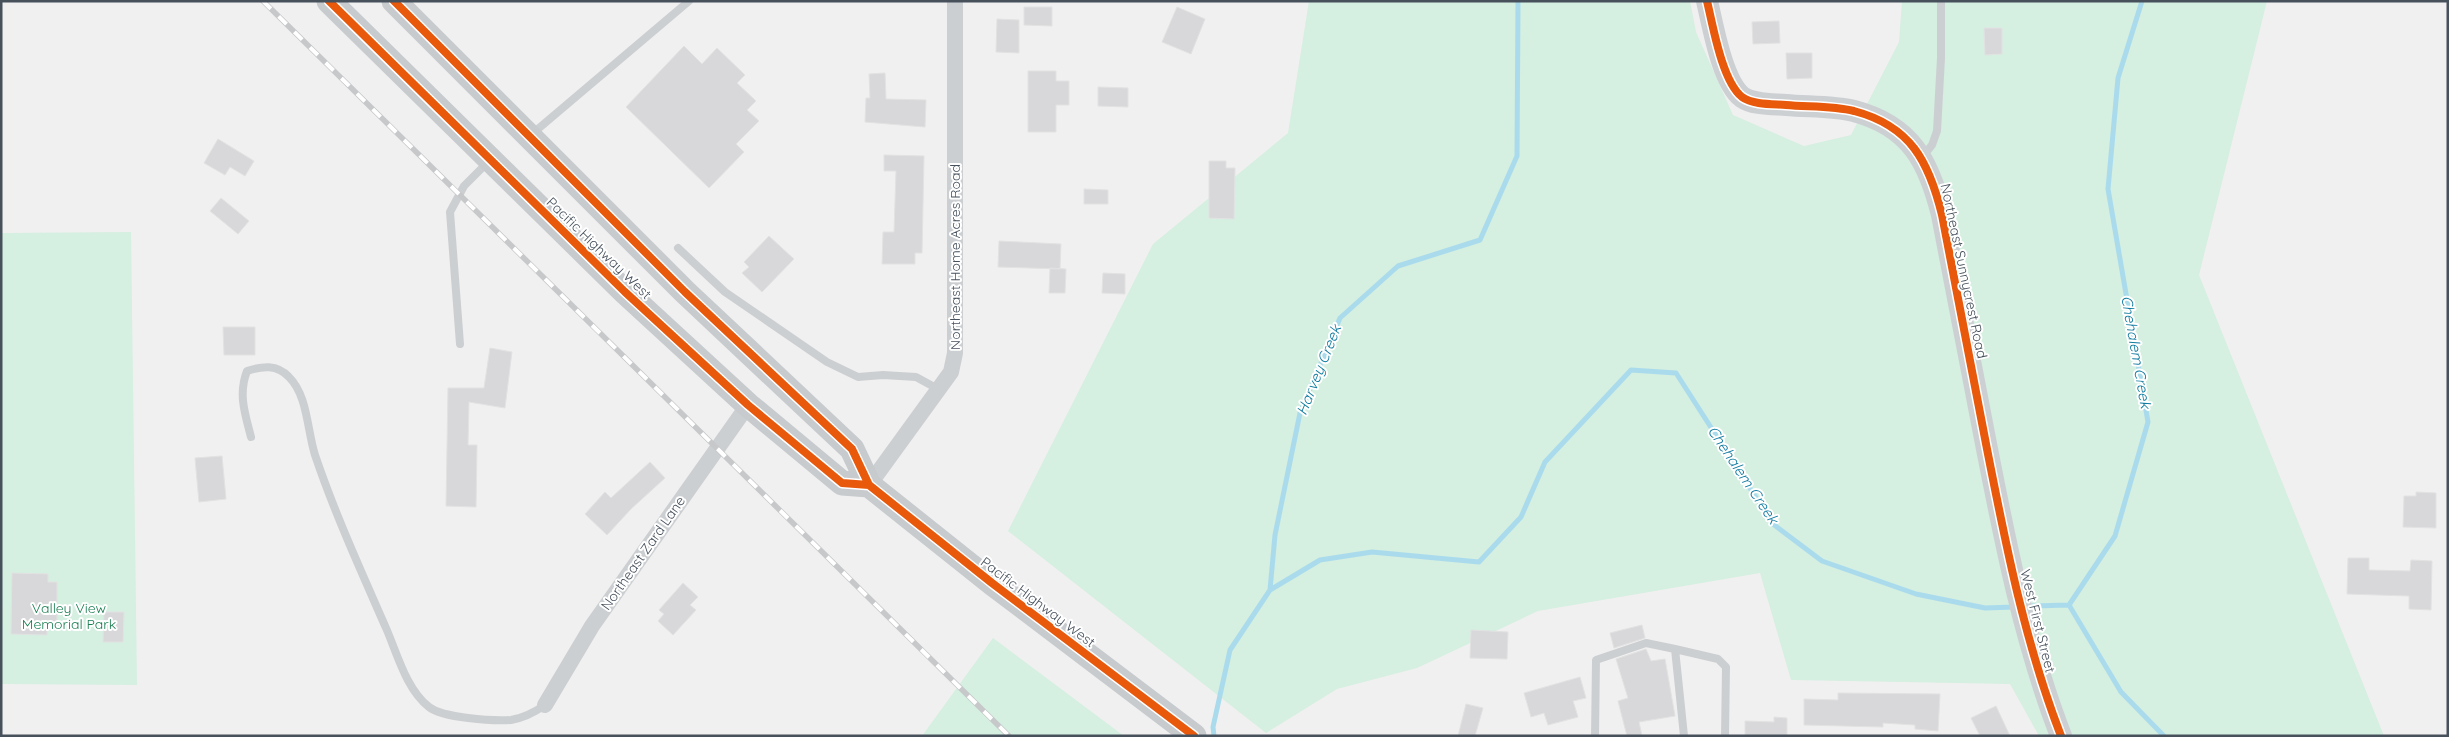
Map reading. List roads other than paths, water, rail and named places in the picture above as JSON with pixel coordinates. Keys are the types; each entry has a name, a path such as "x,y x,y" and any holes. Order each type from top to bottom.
{"main road":[{"name":"Pacific Highway West","path":"329,1 625,292 748,405 842,483 869,485"},
{"name":"Pacific Highway West","path":"394,1 685,292 852,449 869,485 992,583 1194,736"}],"street":[{"name":"Northeast Home Acres Road","path":"869,485 951,372 955,353 955,1"},
{"name":"Northeast Sunnycrest Road","path":"1707,1 1722,59 1732,85 1741,96 1760,103 1853,111 1878,120 1896,130 1909,141 1921,158 1934,183 1942,215 1999,510"},
{"name":"Northeast Zard Lane","path":"545,705 592,626 748,405"},
{"name":"West First Street","path":"1999,510 2026,630 2043,689 2060,736"}],"lane":[{"path":"530,135 689,1"},
{"path":"1921,158 1932,145 1937,131 1941,58 1941,1"},
{"path":"460,344 450,212 464,186 490,160"},
{"path":"678,248 724,292 827,362 858,377 883,375 916,377 938,389"},
{"path":"251,436 242,403 242,383 247,371 260,366 277,368 288,376 299,390 315,454 373,598 410,683 418,696 430,708 445,714 488,720 512,720 532,713 545,705"},
{"path":"1595,736 1596,660 1646,643 1718,659 1726,667 1725,736"},
{"path":"1675,649 1684,736"}],"waterway":[{"name":"Harvey Creek","path":"1270,590 1275,535 1300,413 1340,318 1398,266 1480,240 1517,156 1518,1"},
{"name":"Chehalem Creek","path":"2069,605 2115,536 2148,422 2108,189 2118,78 2142,1"},
{"name":"Chehalem Creek","path":"1214,736 1213,727 1230,650 1270,590 1320,560 1372,552 1479,562 1521,517 1545,462 1631,370 1676,373 1773,524 1822,561 1916,594 1985,608 2014,607"},
{"path":"2069,605 2121,692 2164,736"},
{"name":"Chehalem Creek","path":"2027,606 2069,605"}],"railway":[{"path":"263,1 1009,736"}],"park label":[{"name":"Valley View Memorial Park","path":"69,616"}]}
